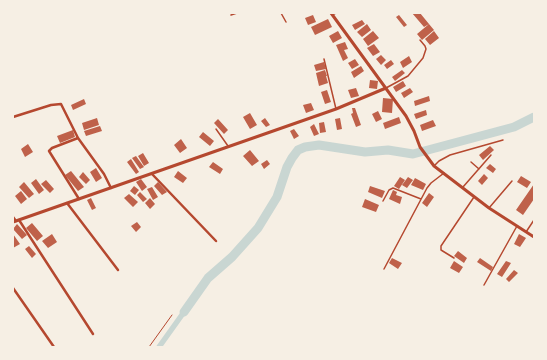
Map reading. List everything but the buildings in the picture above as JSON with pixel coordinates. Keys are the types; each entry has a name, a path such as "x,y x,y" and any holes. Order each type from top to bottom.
{"street":[{"path":"332,14 408,120 420,147 434,166 489,208 534,237"},
{"path":"16,221 336,109 386,88"},
{"path":"13,117 58,103 61,104 78,138 104,174 112,188"},
{"path":"78,138 52,148 49,151 79,200"},
{"path":"152,174 216,241"},
{"path":"67,203 118,270"},
{"path":"13,217 93,334"},
{"path":"13,288 54,347"}],"lane":[{"path":"231,16 237,13"},
{"path":"281,13 286,22"},
{"path":"332,14 336,13"},
{"path":"386,88 408,76 423,58 426,49 420,40"},
{"path":"324,59 336,109"},
{"path":"216,129 230,147"},
{"path":"434,166 439,161 450,155 503,140"},
{"path":"463,187 491,155"},
{"path":"471,162 479,169"},
{"path":"384,269 429,185 444,173"},
{"path":"489,208 512,181"},
{"path":"384,201 389,190 393,188 422,199"},
{"path":"454,258 441,250 440,246 474,197"},
{"path":"526,232 534,220"},
{"path":"484,285 517,226"}],"path":[{"path":"149,347 172,315"}],"waterway":[{"path":"184,312 208,278 232,257 258,228 277,197 287,167 298,150 305,147 319,145 365,152 388,150 413,154 514,127 534,117"},
{"path":"159,347 184,312"}]}
